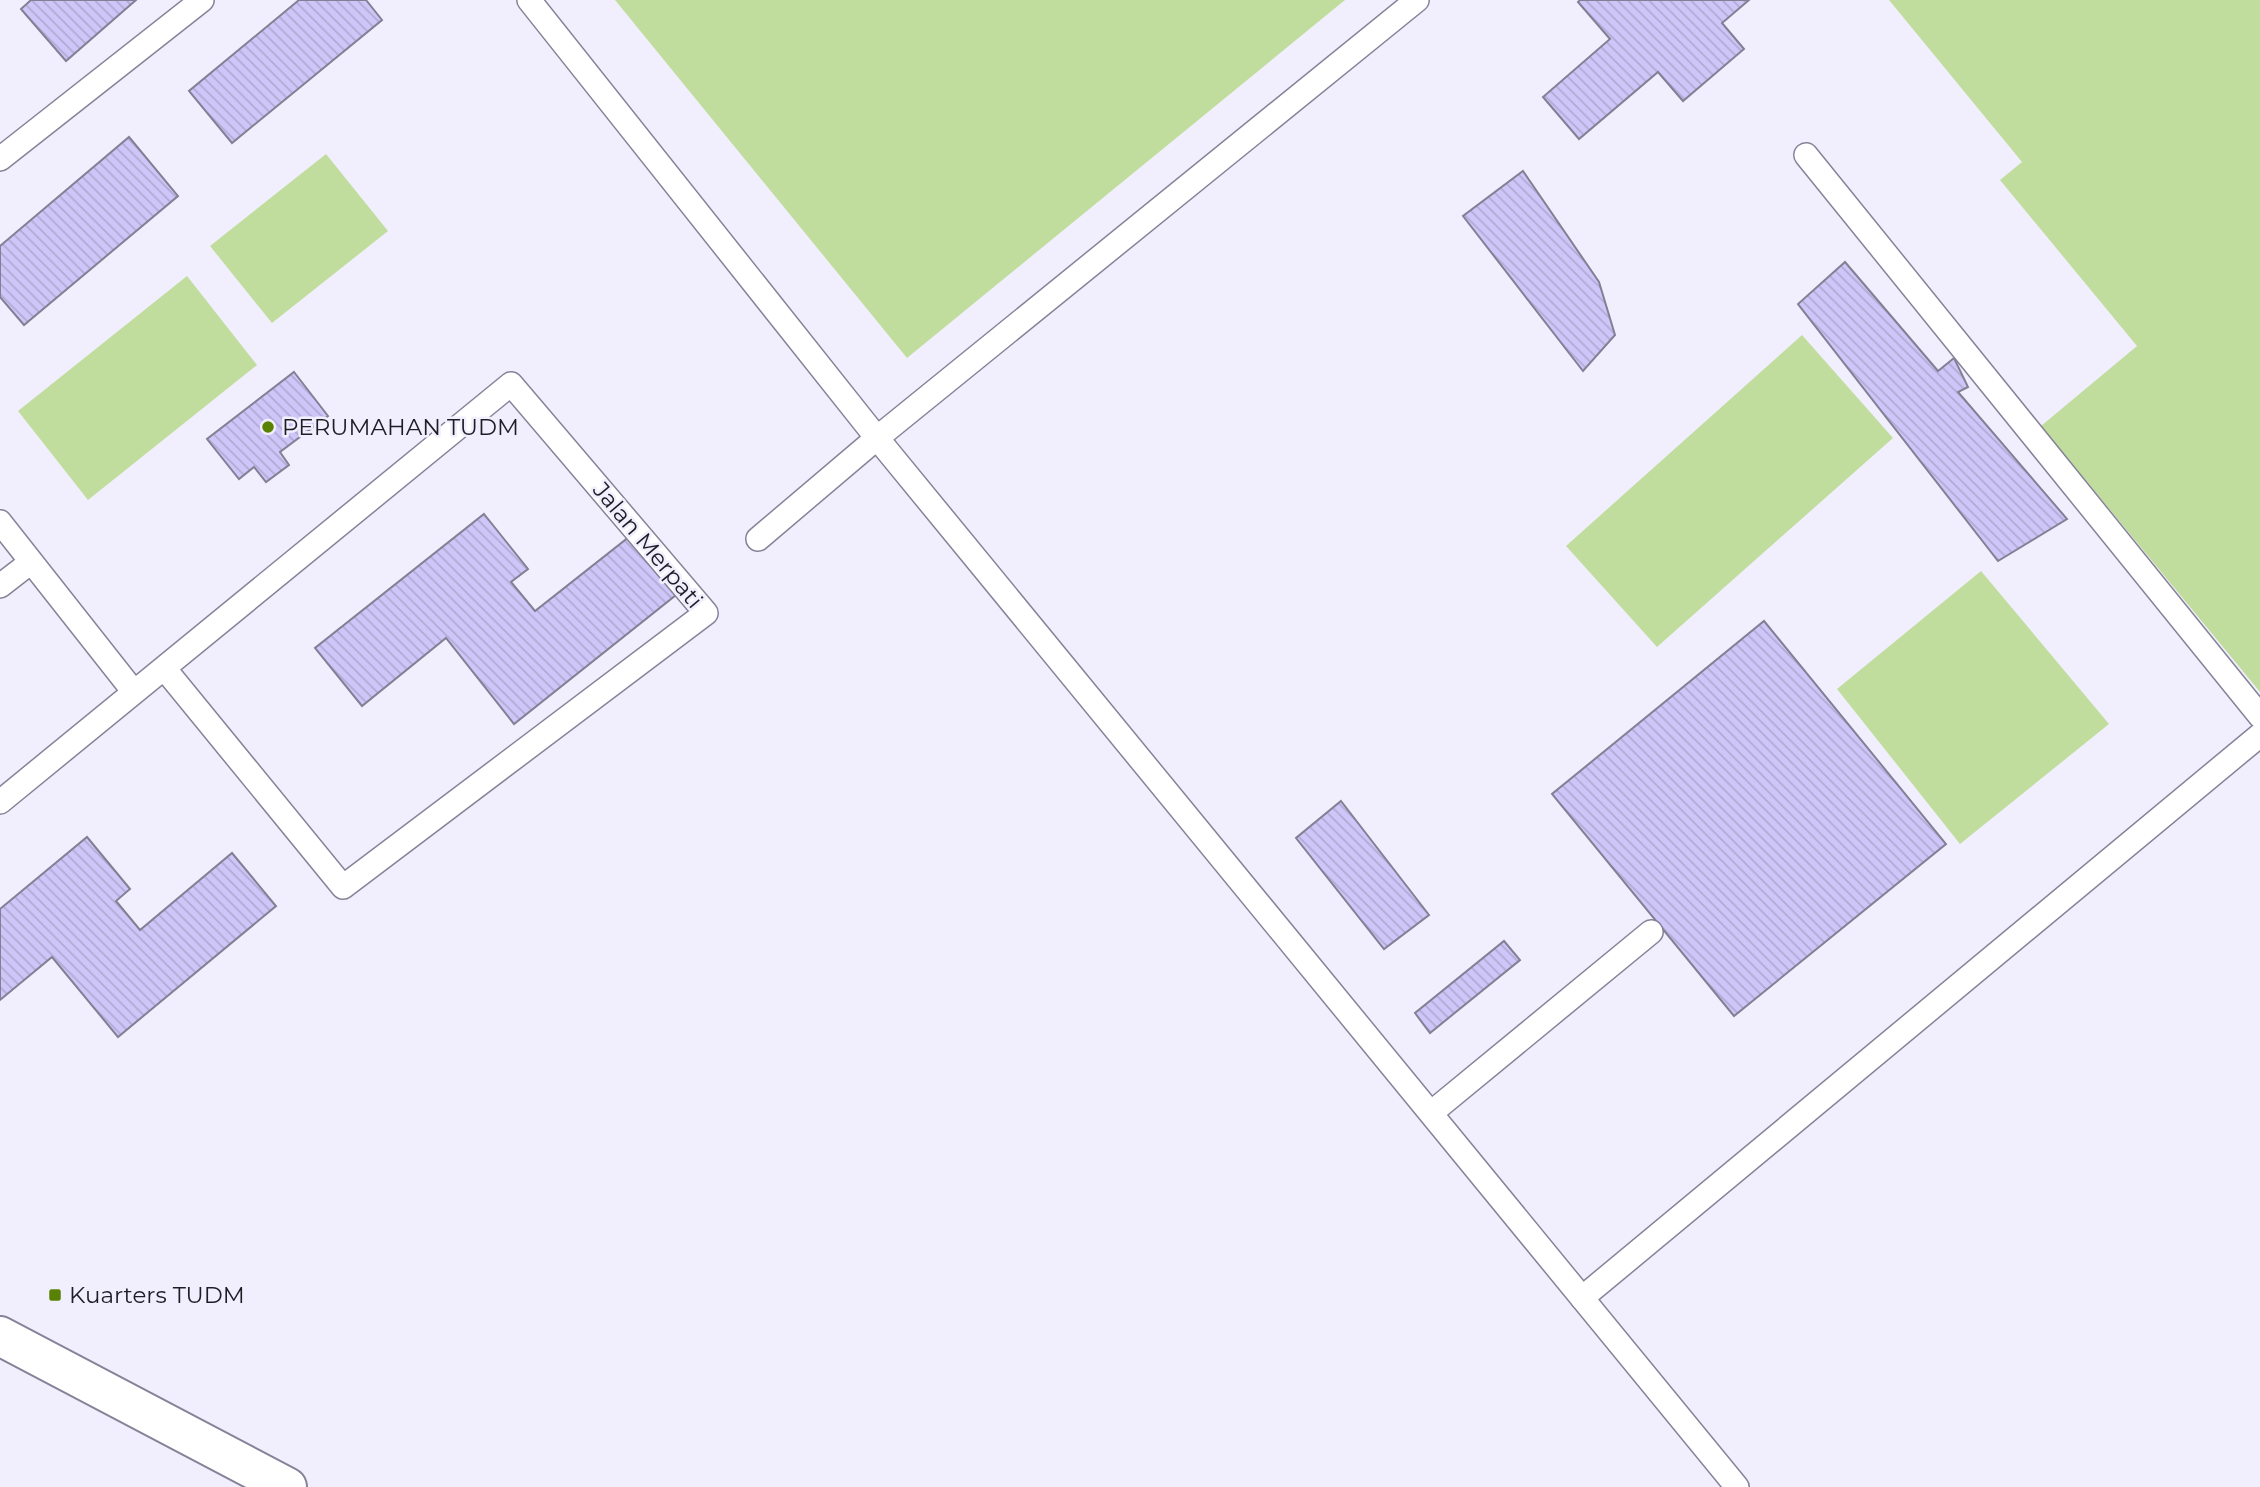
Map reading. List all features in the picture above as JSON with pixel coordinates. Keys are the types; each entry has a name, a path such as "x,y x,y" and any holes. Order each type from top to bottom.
{"street":[{"path":"0,1336 287,1487"}],"lane":[{"path":"0,159 202,0"},
{"path":"528,0 877,438 1737,1487"},
{"path":"758,539 877,438 1417,0"},
{"path":"1806,155 2260,716"},
{"name":"Jalan Merpati","path":"0,802 511,384 706,613 343,887 164,668"},
{"path":"0,522 134,692"},
{"path":"0,586 31,562"},
{"path":"1582,1298 2260,735"},
{"path":"1431,1113 1651,932"}],"green space":[{"path":"615,0 1345,0 907,358"},
{"path":"1889,0 2260,0 2260,692 2041,426 2137,346 2000,180 2022,162"},
{"path":"326,154 388,231 272,323 210,246"},
{"path":"187,276 257,365 88,500 18,411"},
{"path":"1802,335 1893,438 1657,647 1566,546"},
{"path":"1981,571 2109,724 1960,844 1837,689"}],"building":[{"path":"31,0 136,0 66,61 21,9"},
{"path":"299,0 366,0 382,20 232,143 189,91"},
{"path":"1749,0 1722,23 1744,49 1683,101 1658,72 1579,139 1543,97 1610,39 1578,2"},
{"path":"129,137 178,196 24,325 0,297 0,246"},
{"path":"1523,171 1599,282 1615,335 1583,371 1463,216"},
{"path":"1845,262 1938,371 1954,358 1968,387 1958,392 2067,519 1998,561 1798,304"},
{"name":"PERUMAHAN TUDM","path":"294,372 328,416 280,452 289,465 266,482 254,467 239,479 207,439"},
{"path":"484,514 528,569 511,582 535,611 634,533 681,591 514,724 446,638 362,706 315,648"},
{"path":"1764,621 1946,844 1734,1016 1552,794"},
{"path":"1341,801 1429,915 1384,949 1296,838"},
{"path":"87,837 130,889 116,901 140,930 232,853 276,906 118,1037 52,957 0,1000 0,909"},
{"path":"1504,941 1520,960 1430,1033 1415,1013"}],"place":[{"name":"PERUMAHAN TUDM","path":"268,427"},
{"name":"Kuarters TUDM","path":"55,1295"}]}
